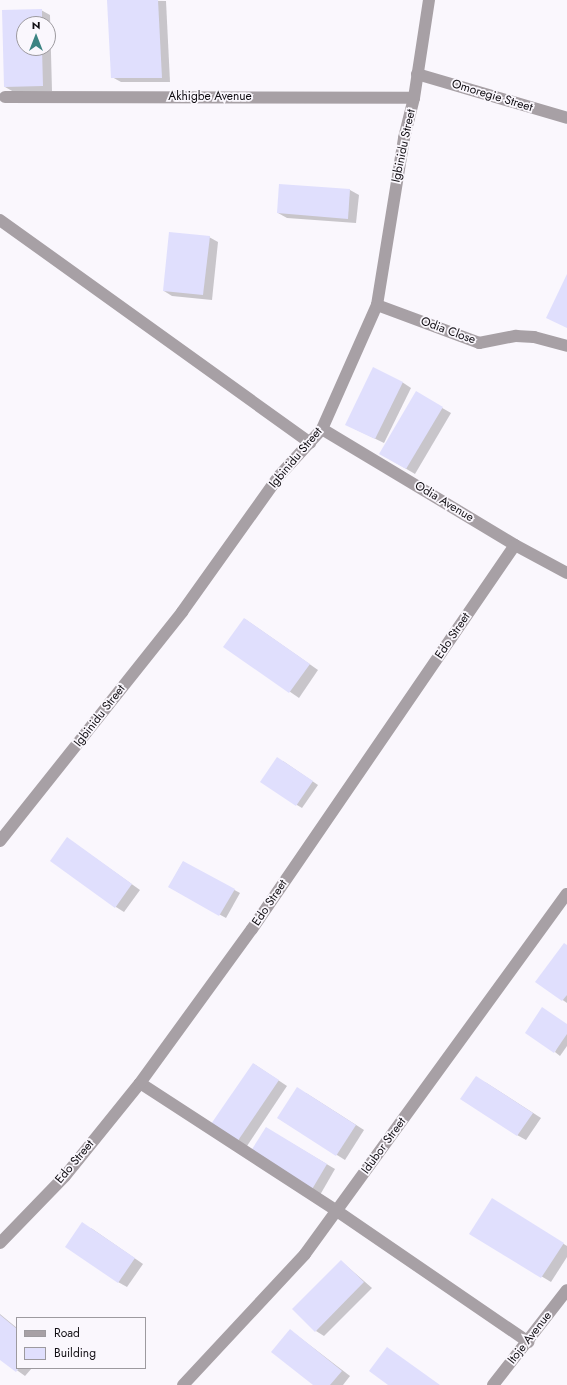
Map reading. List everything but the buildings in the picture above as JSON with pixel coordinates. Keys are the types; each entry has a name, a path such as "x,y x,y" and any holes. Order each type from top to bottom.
{"street":[{"name":"Igbinidu Street","path":"0,841 182,612 279,476 322,429 377,305 404,138 414,98 429,0"},
{"name":"Omoregie Street","path":"417,74 567,118"},
{"name":"Akhigbe Avenue","path":"5,96 414,98"},
{"path":"0,220 310,443"},
{"name":"Odia Close","path":"377,305 479,343 516,336 534,337 567,346"},
{"name":"Odia Avenue","path":"322,429 515,545 567,573"},
{"name":"Edo Street","path":"0,1243 65,1176 140,1084 252,929 515,545"},
{"name":"Idubor Street","path":"183,1385 305,1254 567,894"},
{"path":"140,1084 337,1211 528,1342"},
{"name":"Itoje Avenue","path":"493,1385 567,1290"}]}
